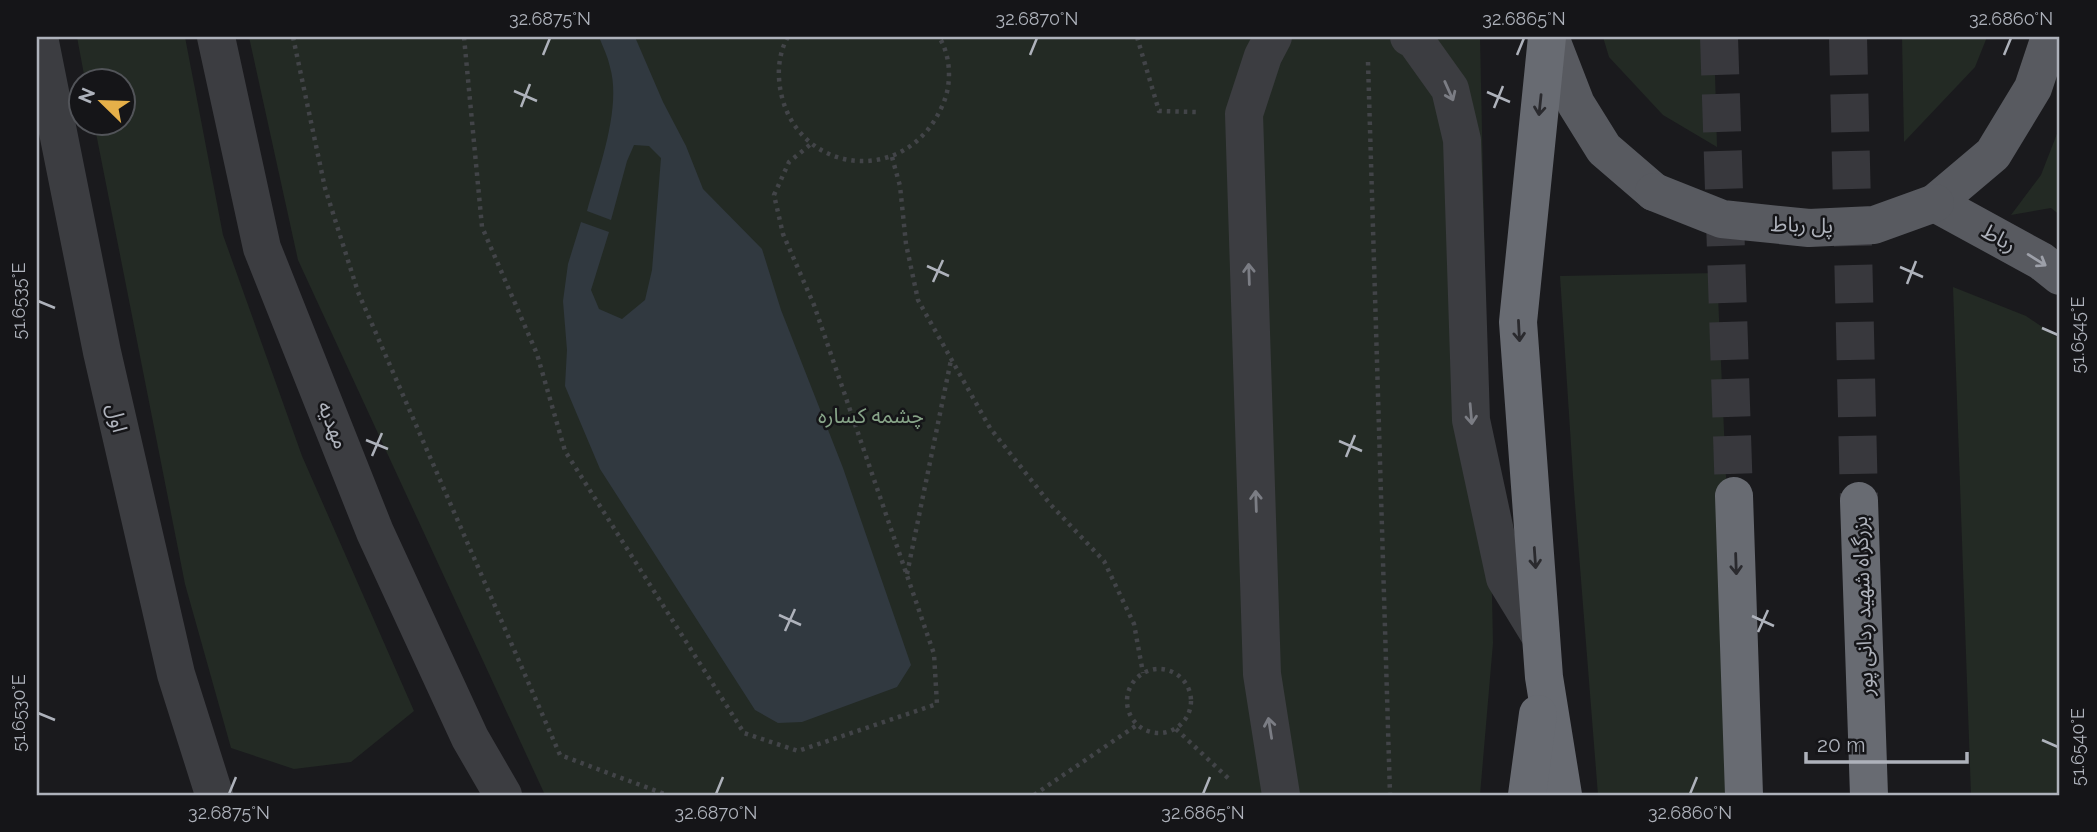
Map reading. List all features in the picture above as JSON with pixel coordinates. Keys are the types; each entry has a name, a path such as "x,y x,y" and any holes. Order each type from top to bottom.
{"highway":[{"path":"1548,37 1518,322 1544,677 1563,795"},
{"path":"1734,496 1744,795"},
{"name":"بزرگراه شهید ردانی پور","path":"1859,500 1869,795"},
{"path":"1527,795 1544,677"}],"main road":[{"name":"پل رباط","path":"1548,37 1576,103 1604,149 1654,192 1722,219 1809,228 1874,225 1935,203 1993,154 2034,88 2050,37"},
{"name":"رباط","path":"1935,203 2041,261 2060,276"}],"street":[{"name":"اول","path":"39,37 102,352 176,674 212,795"},
{"name":"مهدیه","path":"216,37 262,248 375,532 470,738 502,795"},
{"path":"1273,37 1263,56 1244,114 1262,674 1281,795"},
{"path":"1409,37 1415,40 1451,89 1462,140 1471,420 1505,578 1541,637"}],"path":[{"path":"293,37 326,188 358,292 560,755 667,795"},
{"path":"464,37 482,227 537,355 565,451 744,733 798,751 937,704 934,654 814,305 783,234 774,195 789,162 811,144"},
{"path":"788,37 778,69 780,97 791,123 811,144 835,157 863,162 892,157 916,144 935,123 947,97 950,69 939,37"},
{"path":"1137,37 1159,111 1244,114"},
{"path":"1368,51 1390,795"},
{"path":"892,157 900,186 906,244 918,300 990,428 1051,505 1104,561 1134,624 1143,673"},
{"path":"906,575 951,359"},
{"path":"1165,669 1185,680 1192,701 1190,712 1185,722 1176,729 1155,734 1137,725 1127,707 1127,697 1129,687 1143,673 1165,669"},
{"path":"1034,795 1137,725"},
{"path":"1176,729 1232,782"}],"green space":[{"path":"77,37 185,37 223,235 302,456 414,711 351,762 294,769 231,748 185,584 97,136 136,136 136,66 82,66"},
{"name":"چشمه کساره","path":"249,37 1480,37 1493,643 1480,795 545,795 298,260"},
{"path":"1603,37 1714,37 1717,147 1663,115 1609,57"},
{"path":"1902,37 1987,37 1975,67 1904,142"},
{"path":"2060,126 2060,215 2051,208 2011,215 2041,175"},
{"path":"1717,273 1726,476 1730,795 1598,795 1560,276"},
{"path":"1953,287 2026,316 2060,339 2060,795 1971,795"}],"shaded area":[{"path":"599,37 635,37 703,189 762,249 781,310 843,468 911,665 897,687 802,722 778,723 755,710 600,469 565,386 567,350 563,301 568,264 581,222 609,232 591,290 599,309 622,319 645,300 652,270 661,158 649,146 634,145 611,220 587,211 607,139 613,101 610,67"}],"tunnel":[{"path":"1719,37 1734,496"},
{"path":"1848,37 1859,501"}]}
